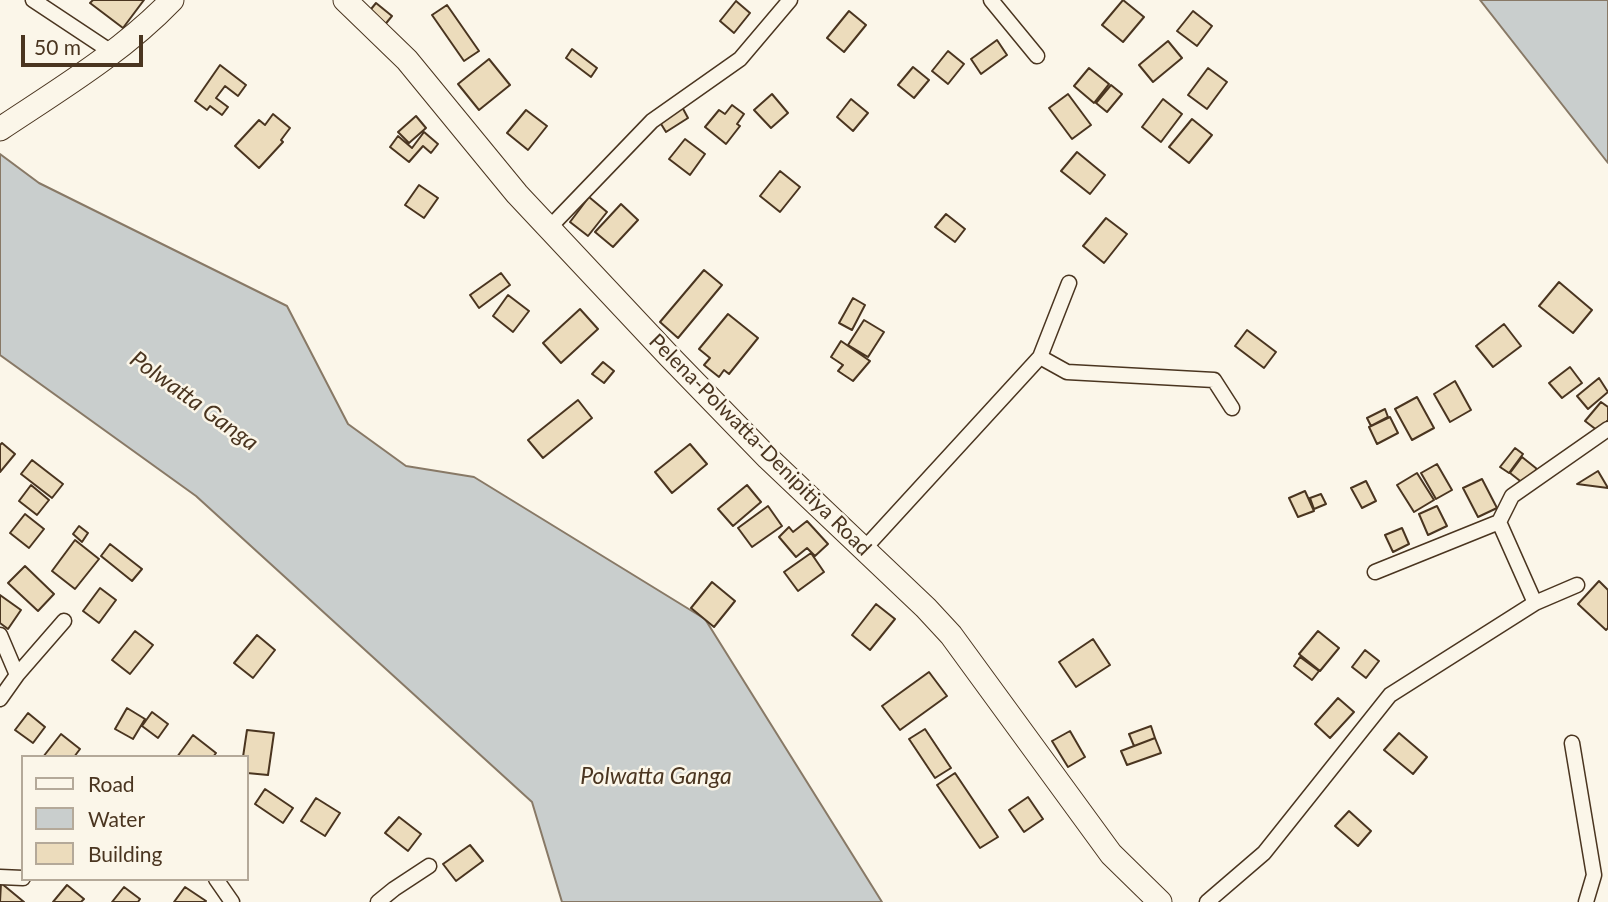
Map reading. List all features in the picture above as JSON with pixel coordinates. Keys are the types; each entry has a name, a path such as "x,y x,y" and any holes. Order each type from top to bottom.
{"main road":[{"path":"0,129 113,53 151,22 172,0"},
{"name":"Pelena-Polwatta-Denipitiya Road","path":"345,0 407,61 517,194 768,458 951,635 1111,854 1160,902"}],"street":[{"path":"33,0 113,53"},
{"path":"550,227 652,121 740,59 790,0"},
{"path":"991,0 1037,55"},
{"path":"863,550 1040,357 1069,283"},
{"path":"1040,357 1067,372 1214,380 1232,408"},
{"path":"1375,572 1499,522 1512,496 1608,429"},
{"path":"1499,522 1535,603"},
{"path":"1207,902 1264,853 1390,695 1535,603 1577,585"},
{"path":"0,699 64,621"},
{"path":"0,635 17,675"},
{"path":"1572,743 1594,875 1586,902"},
{"path":"378,902 429,866"},
{"path":"0,877 21,878"},
{"path":"217,881 232,902"}],"water":[{"path":"1480,0 1608,0 1608,163"},
{"name":"Polwatta Ganga","path":"0,154 39,183 287,306 348,424 406,466 474,477 705,619 882,902 562,902 532,802 196,496 0,355"}],"building":[{"path":"93,0 144,0 123,28 90,3"},
{"path":"1123,0 1144,17 1123,42 1102,25"},
{"path":"736,1 750,13 734,33 720,21"},
{"path":"376,3 392,16 383,27 367,14"},
{"path":"447,5 479,51 464,61 432,15"},
{"path":"849,11 866,25 844,52 827,38"},
{"path":"1193,11 1212,26 1197,46 1177,31"},
{"path":"997,40 1007,55 981,74 971,59"},
{"path":"1168,41 1182,58 1153,82 1139,65"},
{"path":"572,49 597,68 591,77 566,58"},
{"path":"948,51 964,64 948,84 932,71"},
{"path":"489,59 510,85 479,110 458,84"},
{"path":"220,65 246,85 238,96 225,86 216,98 228,107 222,115 210,106 207,110 195,101"},
{"path":"913,67 929,80 914,98 898,85"},
{"path":"1089,68 1109,84 1094,103 1074,86"},
{"path":"1208,68 1227,82 1207,109 1188,95"},
{"path":"1111,85 1122,94 1107,112 1096,103"},
{"path":"772,94 788,113 771,128 754,110"},
{"path":"1068,94 1091,125 1072,139 1049,108"},
{"path":"851,99 868,113 853,131 837,117"},
{"path":"1163,99 1182,114 1161,142 1142,127"},
{"path":"681,105 688,118 666,132 658,119"},
{"path":"732,105 744,114 737,124 740,126 726,144 705,127 719,110 725,114"},
{"path":"526,110 547,126 528,150 507,133"},
{"path":"273,114 290,128 281,140 283,142 259,168 235,146 259,120 265,125"},
{"path":"416,116 426,128 409,143 398,132"},
{"path":"1192,119 1212,135 1189,163 1169,147"},
{"path":"424,132 438,144 431,153 423,146 409,162 390,147 398,136 412,148"},
{"path":"685,139 705,154 690,175 669,159"},
{"path":"1077,152 1105,175 1090,194 1061,171"},
{"path":"780,171 800,187 780,212 760,196"},
{"path":"419,185 438,198 424,218 405,205"},
{"path":"589,197 607,212 588,236 570,222"},
{"path":"621,204 638,220 613,247 595,232"},
{"path":"946,214 965,229 955,242 935,227"},
{"path":"1106,218 1127,234 1104,263 1083,246"},
{"path":"704,270 722,285 678,338 660,322"},
{"path":"501,273 510,285 479,308 470,295"},
{"path":"1559,282 1592,310 1573,333 1539,306"},
{"path":"508,295 529,311 513,332 493,316"},
{"path":"853,298 865,305 852,330 839,323"},
{"path":"580,309 598,329 561,363 543,343"},
{"path":"728,314 758,338 729,374 724,370 719,377 704,365 710,358 699,349"},
{"path":"864,320 884,332 868,357 848,345"},
{"path":"1504,324 1521,346 1493,367 1476,346"},
{"path":"1247,330 1276,352 1264,368 1235,346"},
{"path":"841,341 870,361 853,381 838,371 843,365 831,357"},
{"path":"603,362 614,371 604,383 592,374"},
{"path":"1570,367 1582,383 1562,398 1549,383"},
{"path":"1599,378 1608,392 1588,409 1577,396"},
{"path":"1455,381 1471,410 1450,422 1434,394"},
{"path":"1417,397 1434,428 1412,440 1395,409"},
{"path":"578,400 592,418 543,458 528,440"},
{"path":"1601,402 1608,407 1608,420 1598,431 1585,421"},
{"path":"1385,409 1388,417 1371,426 1367,418"},
{"path":"1390,417 1398,433 1377,444 1369,427"},
{"path":"2,443 15,454 0,472 0,445"},
{"path":"690,444 707,464 672,493 655,472"},
{"path":"1515,448 1523,454 1509,473 1500,467"},
{"path":"1522,457 1537,469 1524,484 1510,473"},
{"path":"32,460 63,484 52,498 21,474"},
{"path":"1437,464 1452,490 1436,499 1421,473"},
{"path":"1598,471 1608,488 1577,484"},
{"path":"1417,473 1434,500 1414,512 1397,485"},
{"path":"1482,479 1497,508 1478,517 1463,488"},
{"path":"1366,481 1376,501 1362,508 1351,488"},
{"path":"31,485 49,500 37,515 19,501"},
{"path":"747,485 761,502 733,526 718,509"},
{"path":"1305,491 1314,511 1298,517 1289,498"},
{"path":"1321,494 1326,504 1314,509 1310,498"},
{"path":"768,506 782,526 752,547 738,528"},
{"path":"1437,506 1447,526 1428,535 1419,514"},
{"path":"25,514 44,529 29,548 10,533"},
{"path":"807,521 828,544 815,556 807,548 796,557 779,537 789,527 793,532"},
{"path":"79,526 88,533 82,542 73,534"},
{"path":"1402,528 1409,544 1393,552 1385,535"},
{"path":"75,540 99,559 75,589 52,571"},
{"path":"110,544 142,569 132,581 101,556"},
{"path":"811,553 824,572 798,591 784,572"},
{"path":"25,566 54,594 38,611 8,583"},
{"path":"1599,581 1608,590 1606,630 1578,604"},
{"path":"712,582 735,601 714,627 691,608"},
{"path":"100,588 116,600 99,623 83,611"},
{"path":"0,595 21,610 8,629 0,623"},
{"path":"876,604 895,619 870,650 852,635"},
{"path":"135,631 153,645 130,674 112,660"},
{"path":"1318,631 1339,648 1320,671 1299,654"},
{"path":"257,635 275,650 253,678 234,663"},
{"path":"1093,639 1110,665 1076,687 1059,662"},
{"path":"1365,650 1379,661 1366,678 1352,667"},
{"path":"1300,657 1319,671 1312,680 1294,666"},
{"path":"929,672 947,696 900,730 882,706"},
{"path":"1338,698 1354,712 1330,738 1315,724"},
{"path":"127,708 145,719 133,739 115,729"},
{"path":"152,712 168,724 158,738 142,726"},
{"path":"28,713 45,727 33,743 15,730"},
{"path":"1151,726 1155,738 1134,746 1129,734"},
{"path":"925,729 951,768 935,778 909,739"},
{"path":"247,730 274,733 268,775 248,773 248,755 243,755"},
{"path":"1070,731 1085,757 1068,767 1052,741"},
{"path":"1399,733 1427,757 1413,774 1384,750"},
{"path":"61,734 80,749 76,755 45,755"},
{"path":"193,735 216,753 214,755 178,755"},
{"path":"1155,738 1161,753 1127,765 1121,751"},
{"path":"955,773 998,837 980,848 937,785"},
{"path":"265,789 293,808 283,823 255,804"},
{"path":"1028,797 1043,819 1024,832 1009,810"},
{"path":"316,798 340,813 325,836 301,821"},
{"path":"1349,811 1371,831 1358,846 1335,826"},
{"path":"399,817 421,834 408,851 385,833"},
{"path":"470,845 483,861 456,881 443,864"},
{"path":"1,883 24,902 0,902"},
{"path":"67,885 84,899 81,902 53,902"},
{"path":"124,887 140,899 138,902 112,902"},
{"path":"185,887 206,901 174,902"}]}
